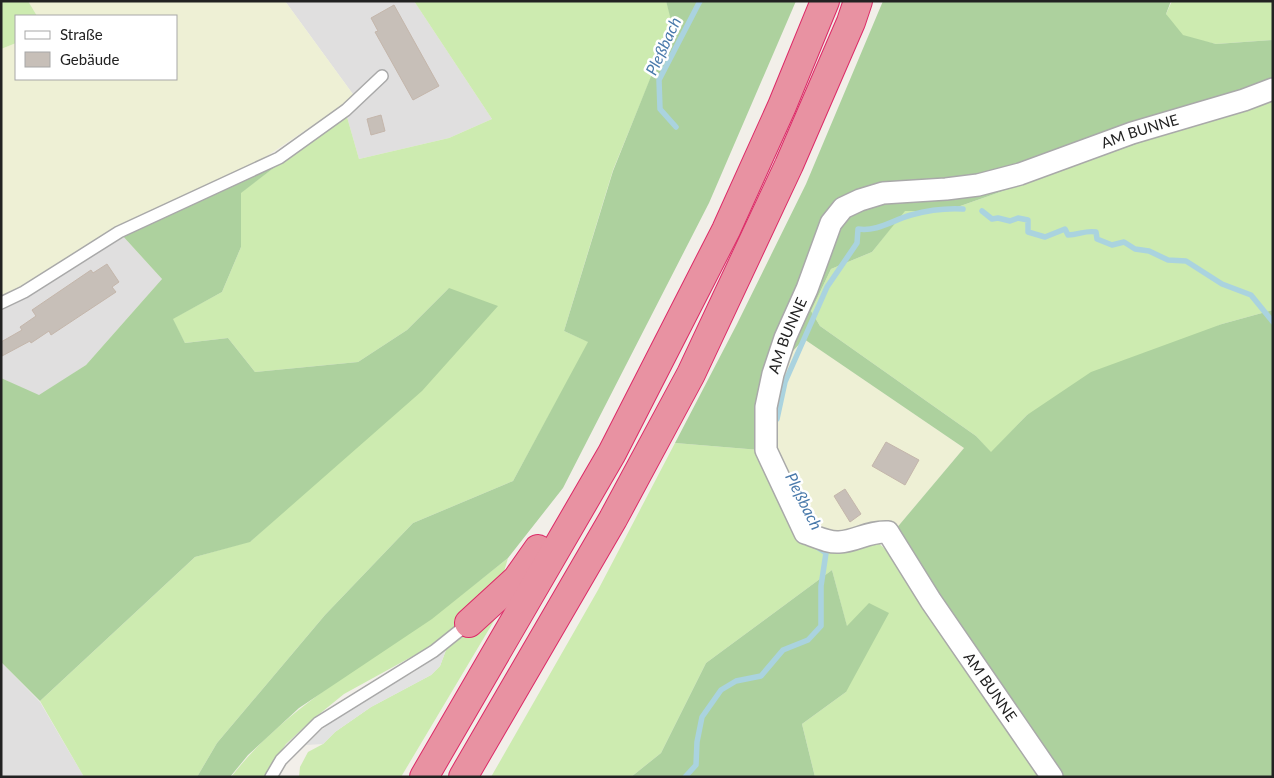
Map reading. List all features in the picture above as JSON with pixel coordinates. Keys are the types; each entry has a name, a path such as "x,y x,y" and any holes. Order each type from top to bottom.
{"highway":[{"path":"424,777 612,453 726,230 782,106 825,1"},
{"path":"463,777 613,519 691,374 789,165 851,22 858,1"},
{"path":"469,623 517,579 550,531 612,453"}],"street":[{"name":"AM BUNNE","path":"1052,777 931,601 888,532 866,534 853,540 836,542 805,533 766,450 766,407 784,338 807,289 831,223 843,208 860,200 883,193 970,186 1020,174 1132,134 1244,100 1273,89"}],"lane":[{"path":"1,303 24,292 119,232 279,158 346,110 382,76"},
{"path":"271,777 281,760 318,723 434,651 469,623"}],"shaded area":[{"path":"285,1 414,1 492,119 449,138 359,159 347,117 355,97"},
{"path":"121,234 162,279 86,365 39,396 1,378 1,311 27,297 67,267"},
{"path":"446,650 440,666 431,675 371,707 335,732 323,744 306,745 344,711 414,672"},
{"path":"1,662 40,702 84,777 1,777"}],"green space":[{"path":"1,1 28,1 36,15 15,15 15,43 1,49"},
{"path":"28,1 285,1 355,97 261,160 113,229 20,288 1,296 1,49 15,43 15,80 178,80 178,15 36,15"},
{"path":"414,1 666,1 673,24 613,170 564,331 589,342 513,481 413,523 325,615 217,743 197,777 84,777 40,701 195,557 251,541 294,502 449,288 407,330 358,362 255,372 228,338 185,343 172,319 222,292 241,247 240,193 347,117 359,159 449,138 492,119"},
{"path":"666,1 796,1 709,203 563,488 508,558 432,619 299,708 248,755 230,777 197,777 217,743 325,615 413,523 513,481 588,342 564,331 613,171 672,24"},
{"path":"883,1 1171,1 1166,14 1183,35 1216,44 1273,40 1273,92 1148,140 946,211 905,211 872,252 831,269 811,311 820,326 976,436 991,452 1027,415 1091,372 1222,324 1273,310 1273,777 1058,777 895,530 964,448 804,339 779,366 760,450 675,443 737,324 806,184"},
{"path":"1172,1 1273,1 1273,40 1216,44 1174,35 1166,14"},
{"path":"1273,92 1273,310 1222,324 1027,415 991,453 976,436 820,326 811,311 831,269 872,252 904,211 946,211 1148,140"},
{"path":"284,160 241,193 241,247 222,292 173,319 185,343 228,338 255,372 358,362 407,330 449,288 498,306 422,391 250,542 195,557 40,701 1,662 1,378 39,395 86,365 162,279 121,234"},
{"path":"803,338 964,448 895,530 851,538 806,531 770,450 779,366"},
{"path":"675,443 760,450 802,535 877,542 883,547 894,560 917,597 999,708 1045,777 815,777 802,724 846,692 847,627 832,570 706,663 661,753 631,777 491,777 598,590"},
{"path":"508,558 501,582 471,614 433,645 344,694 286,744 264,777 231,777 270,734 292,715 339,680 423,623"},
{"path":"832,570 847,626 869,603 889,613 846,692 802,724 815,777 631,777 661,753 706,663"},
{"path":"507,599 401,777 299,777 300,767 308,752 323,744 335,732 371,707 431,675 440,666 446,650"}],"building":[{"path":"394,5 439,86 413,100 375,32 378,31 371,18"},
{"path":"381,115 385,131 371,135 367,119"},
{"path":"107,264 119,282 112,287 116,292 51,335 49,331 31,343 30,341 2,356 1,342 22,330 20,327 36,316 32,310 91,270 93,273"},
{"path":"886,442 919,460 905,485 872,466"},
{"path":"845,489 861,514 850,522 834,496"}],"waterway":[{"name":"Pleßbach","path":"676,127 660,109 659,80 700,1"},
{"name":"Pleßbach","path":"777,419 785,382 827,287 857,243 858,229 872,229 924,212 943,209 963,209"},
{"path":"982,211 992,219 998,218 1010,221 1018,218 1028,220 1028,232 1045,237 1065,229 1068,235 1096,232 1097,239 1112,245 1124,242 1135,249 1149,251 1168,260 1186,261 1222,284 1251,295 1273,322"},
{"name":"Pleßbach","path":"685,777 696,765 697,742 702,717 721,690 736,681 761,676 783,650 808,640 821,626 821,586 826,553 817,547"}]}
